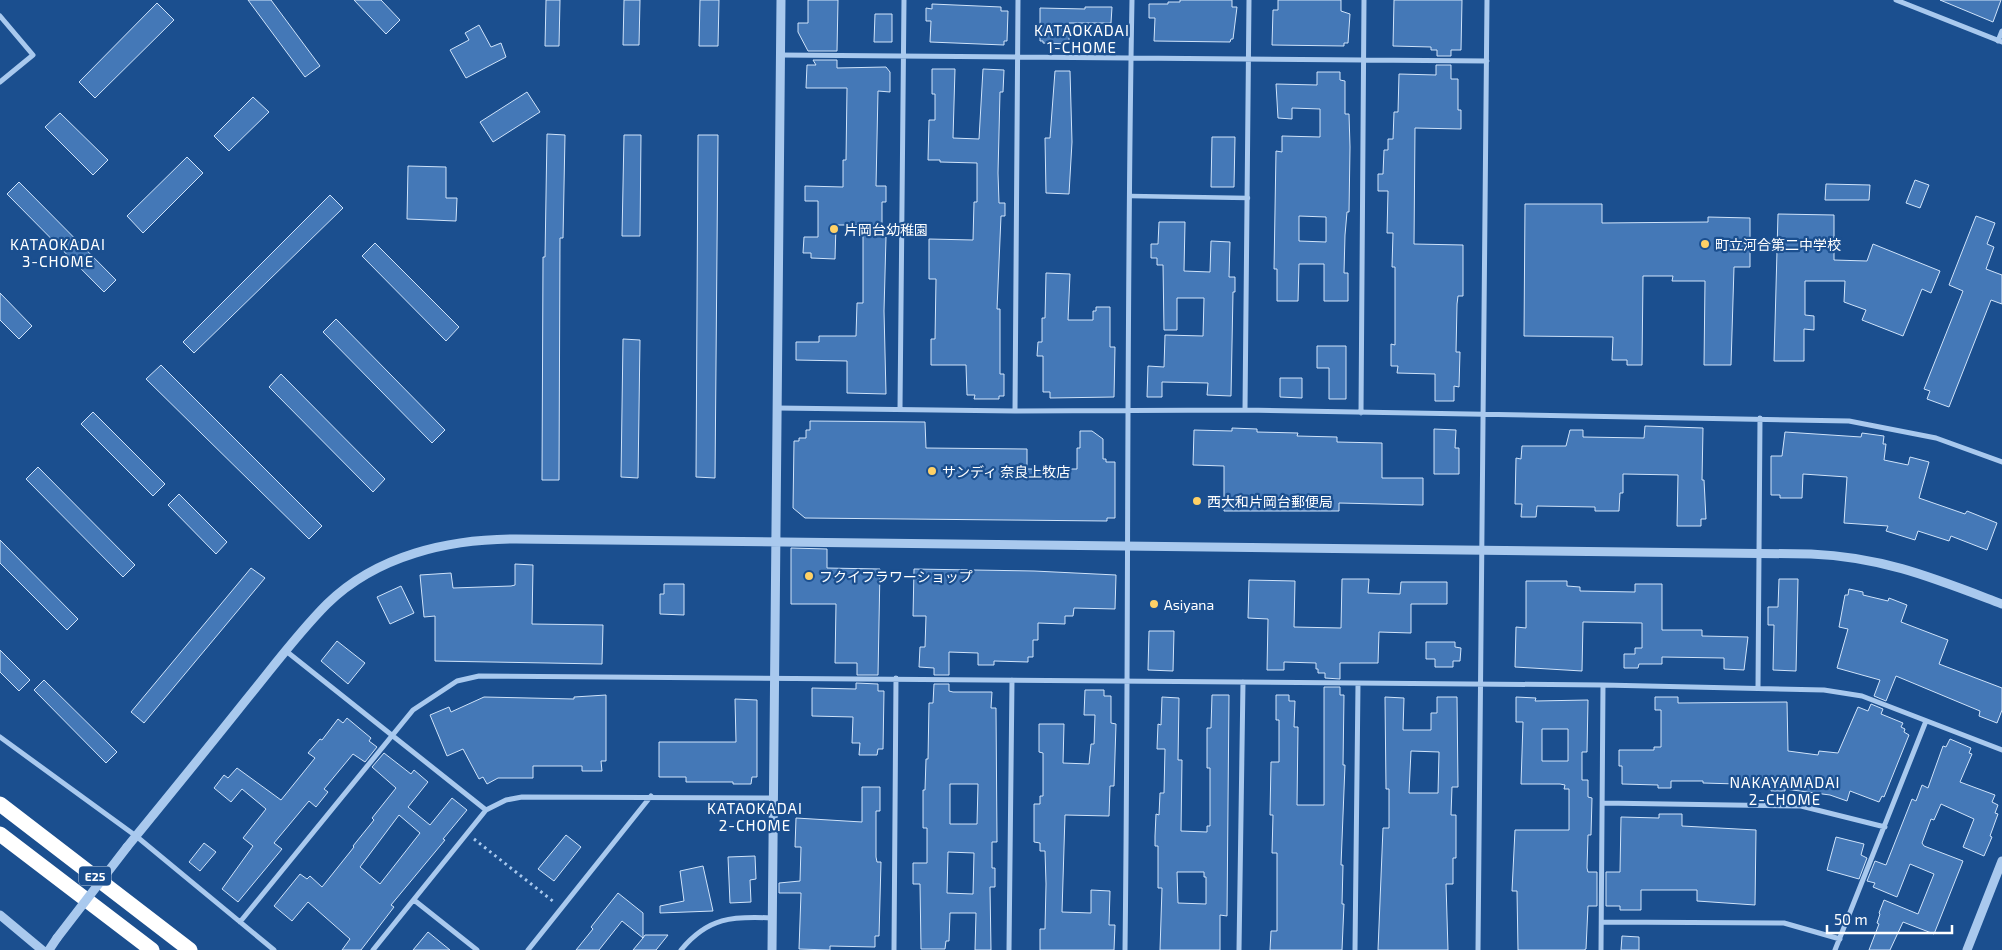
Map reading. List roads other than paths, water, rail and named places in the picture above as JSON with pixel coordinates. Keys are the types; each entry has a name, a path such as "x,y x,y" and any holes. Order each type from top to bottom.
{"highway":[{"name":"E25","path":"0,804 190,950"},
{"name":"E25","path":"0,834 152,950"}],"street":[{"path":"772,950 781,0"},
{"path":"900,409 904,0"},
{"path":"1015,411 1018,0"},
{"path":"1124,950 1129,681 1128,411 1132,0"},
{"path":"1245,410 1249,0"},
{"path":"1361,413 1364,0"},
{"path":"1478,950 1487,0"},
{"path":"1896,0 1912,3 2000,41 2002,31"},
{"path":"0,16 33,55 0,82"},
{"path":"780,55 1487,61"},
{"path":"1130,196 1248,198"},
{"path":"777,408 1015,411 1245,410 1849,421 1889,427 1936,438 2002,462"},
{"path":"1758,688 1760,418"},
{"path":"49,950 127,847 286,651 328,604 348,587 392,562 441,545 490,539 1838,555 1883,562 1922,573 2002,604"},
{"path":"286,651 486,810"},
{"path":"240,922 413,710 456,681 479,676 1603,685 1844,691 2002,750"},
{"path":"894,950 896,678"},
{"path":"1009,950 1012,680"},
{"path":"1239,950 1243,682"},
{"path":"1355,950 1358,684"},
{"path":"1601,950 1603,685"},
{"path":"1835,950 1926,721"},
{"path":"0,737 136,836 274,950"},
{"path":"373,950 486,810 506,800 522,796 774,798"},
{"path":"528,950 651,796"},
{"path":"1602,803 1801,806 1885,827"},
{"path":"1967,950 2002,861"},
{"path":"414,900 477,950"},
{"path":"0,915 42,950"},
{"path":"681,950 702,930 723,920 744,917 773,918"},
{"path":"1602,922 1784,924 1840,939"}],"place":[{"name":"片岡台幼稚園","path":"834,229"},
{"name":"町立河合第二中学校","path":"1705,244"},
{"name":"サンディ 奈良上牧店","path":"932,471"},
{"name":"西大和片岡台郵便局","path":"1197,501"},
{"name":"フクイフラワーショップ","path":"809,576"},
{"name":"Asiyana","path":"1154,604"}],"district":[{"name":"KATAOKADAI 1-CHOME","path":"1082,38"},
{"name":"KATAOKADAI 3-CHOME","path":"58,252"},
{"name":"NAKAYAMADAI 2-CHOME","path":"1785,790"},
{"name":"KATAOKADAI 2-CHOME","path":"755,816"}]}
